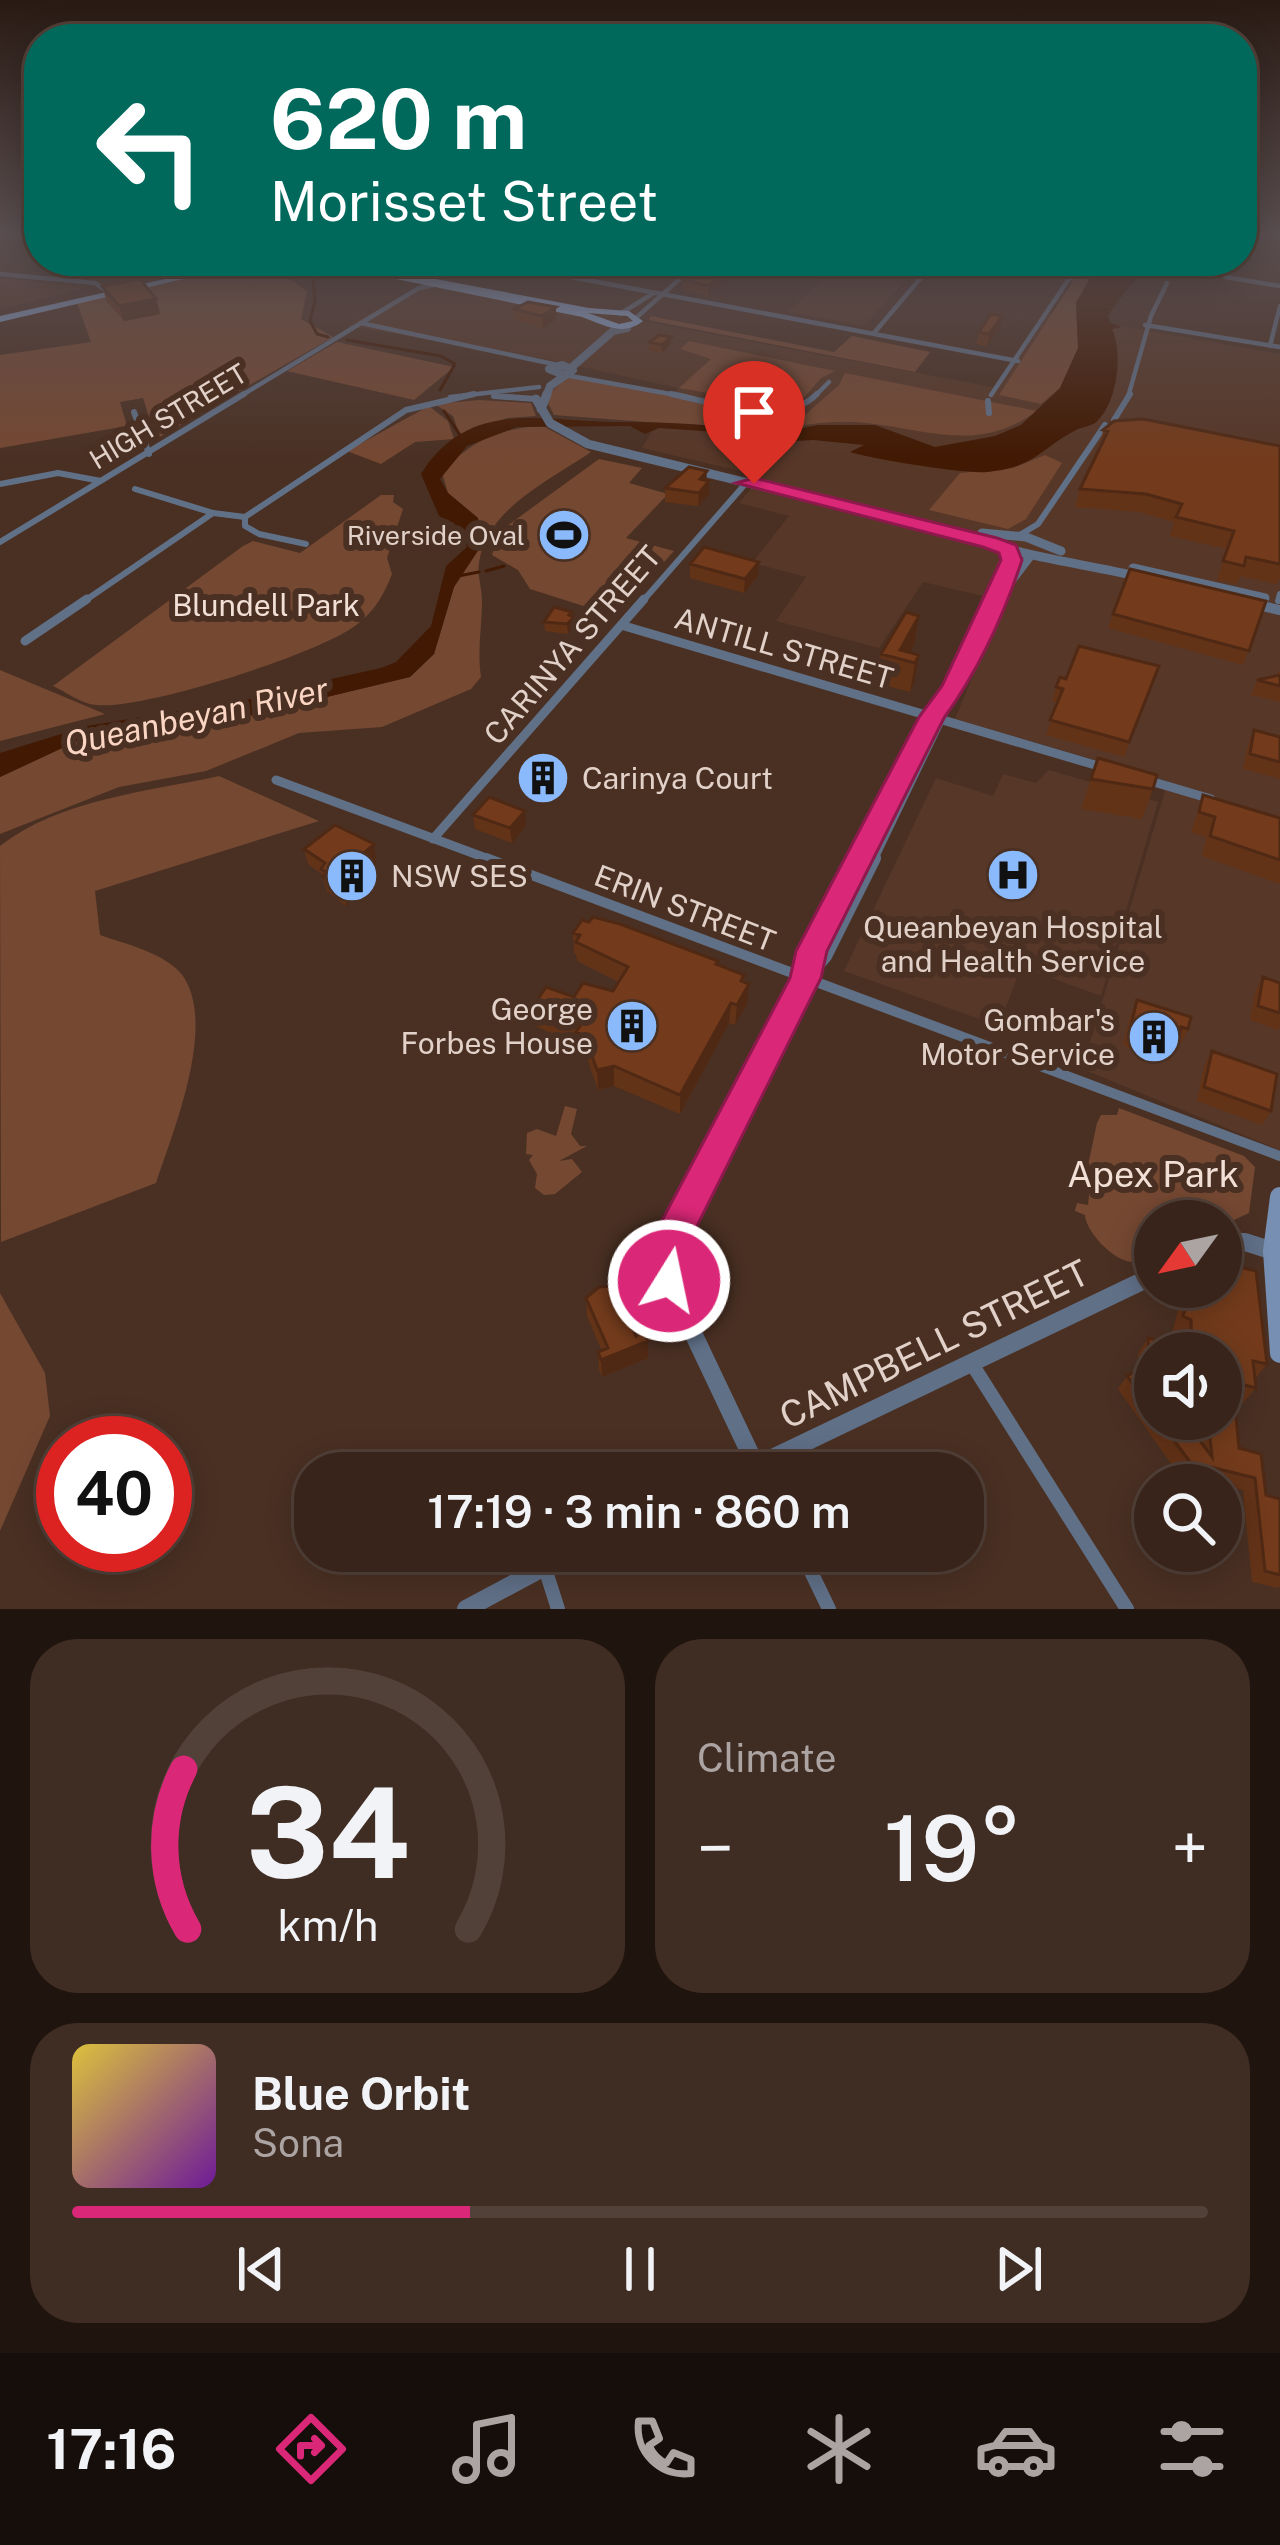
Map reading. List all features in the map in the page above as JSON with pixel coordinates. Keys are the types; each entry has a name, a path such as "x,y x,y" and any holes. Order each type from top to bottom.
{"highway":[{"path":"547,310 626,328 638,323 637,317 597,310"},
{"path":"607,325 605,319 618,314"}],"main road":[{"path":"1280,1197 1273,1251 1280,1353"}],"street":[{"name":"HIGH STREET","path":"0,542 380,310"},
{"path":"618,314 626,310"},
{"path":"637,317 643,310"},
{"path":"751,310 1018,361"},
{"path":"874,333 893,310"},
{"path":"989,412 990,398 1051,310"},
{"path":"747,1452 674,1293 668,1259 676,1230 806,978 826,956 1000,595 1012,560 1005,542 1038,524 1131,388 1153,310"},
{"path":"1270,346 1279,310"},
{"path":"361,323 773,413 802,409 829,382"},
{"path":"536,399 607,325"},
{"path":"1145,325 1280,347"},
{"path":"561,370 613,332 626,328"},
{"path":"135,489 214,513 245,517 268,506 396,415 465,395 543,389"},
{"path":"541,411 543,389"},
{"path":"465,395 536,399"},
{"path":"536,399 553,426 588,445 1009,550 1036,549 1280,602"},
{"path":"134,412 149,454"},
{"path":"0,484 58,472 101,481"},
{"path":"746,483 1016,537 1036,549"},
{"name":"CARINYA STREET","path":"433,838 746,483"},
{"path":"819,497 838,507"},
{"path":"25,641 214,513"},
{"path":"869,515 895,513"},
{"path":"245,517 245,526 259,534 306,544"},
{"path":"1000,595 1036,549 1038,524"},
{"name":"ANTILL STREET","path":"621,626 1122,772"},
{"path":"1142,778 1234,805"},
{"name":"ERIN STREET","path":"276,780 1280,1156"},
{"path":"1242,1242 1273,1251"},
{"name":"CAMPBELL STREET","path":"790,1452 1134,1285"},
{"path":"972,1364 1127,1609"},
{"path":"466,1609 532,1572"},
{"path":"546,1572 558,1609"},
{"path":"811,1572 829,1609"}],"shaded area":[{"path":"376,310 584,310 997,388 1046,313 1280,354 1280,1150 1082,1069 1168,781 955,719 1004,601 923,582 879,648 776,621 806,577 752,563 789,516 739,503 761,476 642,448 678,388 546,359 347,326"},
{"path":"790,310 878,310 864,326"},
{"name":"Queanbeyan Hospital and Health Service","path":"1049,770 1158,802 1101,996 1021,967 999,1026 844,971 936,778 993,796 1003,774 1036,783"}],"green space":[{"path":"80,310 303,310 301,319 333,337 156,439 143,398 120,402 127,426 0,448 0,355 91,342"},
{"path":"1054,310 1076,310 1078,348 1060,388 1041,404 999,395"},
{"path":"651,316 834,352 852,336 930,352 915,372 649,320"},
{"path":"689,341 835,371 821,378 795,408 679,388 711,359 680,349"},
{"path":"337,342 454,367 414,400 287,371"},
{"path":"845,373 1037,411 1016,424 975,435 857,422 791,427 839,385"},
{"path":"569,375 768,416 797,414 780,432 554,415 548,403 552,391"},
{"path":"531,403 536,416 507,418 460,436 453,416 435,404"},
{"path":"429,406 448,421 454,439 415,442 381,464 347,451"},
{"path":"543,426 591,452 522,498 484,544 479,568 481,677 471,689 382,727 299,733 206,771 119,787 0,834 0,777 88,736 240,718 410,677 434,654 454,587 481,546 478,518 448,493 442,473 463,452 487,438"},
{"path":"1045,455 1062,463 1026,519 1008,529 929,510 960,473 1013,468"},
{"name":"Riverside Oval","path":"599,459 642,468 629,483 668,494 626,538 674,551 615,616 530,589 518,570 492,555 500,531"},
{"name":"Blundell Park","path":"381,495 394,495 393,502 403,509 387,558 392,574 378,603 355,626 268,665 151,699 96,705 53,686 243,546 253,541 300,553"},
{"path":"0,670 105,714 0,741"},
{"path":"219,776 319,821 95,891 100,935 166,961 183,976 192,997 196,1022 189,1079 156,1183 1,1242 0,846 49,817 77,807"},
{"path":"565,1106 577,1109 571,1134 580,1146 587,1146 559,1161 572,1159 582,1172 555,1194 544,1195 535,1188 537,1174 529,1160 533,1155 526,1154 527,1133 537,1129 556,1136"},
{"name":"Apex Park","path":"1119,1108 1244,1156 1255,1167 1249,1213 1242,1216 1242,1200 1134,1200 1134,1261 1116,1256 1090,1229 1085,1215 1075,1211 1077,1203 1088,1205 1090,1186 1084,1184 1097,1123 1101,1115 1117,1115"},
{"path":"0,1293 45,1373 50,1416 36,1416 36,1448 0,1531"}],"water":[{"name":"Queanbeyan River","path":"1076,310 1112,310 1110,323 1122,327 1112,329 1116,378 1103,414 1028,461 987,472 850,452 864,445 813,440 760,443 730,433 659,428 645,434 630,426 517,427 467,446 440,479 448,493 478,518 481,546 454,587 434,654 410,677 240,718 88,736 0,777 0,753 87,726 178,711 222,711 259,695 396,662 431,626 446,566 467,547 454,523 439,516 421,474 463,432 487,423 540,418 780,432 818,425 875,425 935,447 995,436 1021,425 1060,388 1078,348"}],"building":[{"path":"518,310 551,310 542,316"},
{"path":"991,314 1002,316 989,334 979,332"},
{"path":"659,335 671,337 662,345 650,342"},
{"path":"1143,419 1280,446 1280,564 1246,557 1244,566 1223,561 1234,531 1176,517 1182,504 1146,494 1080,489 1108,431 1103,430 1114,421"},
{"path":"689,467 707,471 700,479 709,481 699,493 665,488"},
{"path":"704,547 759,562 745,579 690,564"},
{"path":"1130,569 1266,601 1249,651 1113,614"},
{"path":"554,607 574,617 567,624 544,622"},
{"path":"906,612 919,616 900,650 919,655 915,663 881,654"},
{"path":"1079,646 1159,666 1129,742 1050,720 1063,689 1056,687 1060,677 1066,679"},
{"path":"1280,675 1280,686 1257,680"},
{"path":"1254,730 1280,737 1280,762 1250,754"},
{"path":"530,758 563,769 554,780 521,768"},
{"path":"1098,758 1157,775 1153,789 1091,779"},
{"path":"1203,795 1280,818 1280,860 1210,836 1215,817 1199,812"},
{"path":"489,797 525,811 510,828 473,815"},
{"path":"335,825 374,844 365,852 374,858 370,865 343,891 323,876 325,863 304,849"},
{"name":"George Forbes House","path":"593,917 718,961 716,964 744,975 741,981 749,984 737,1005 731,1003 680,1095 614,1066 597,1070 585,1036 576,1032 580,1026 533,1007 546,987 574,997 583,983 613,991 628,967 576,942 580,935 573,933 582,920 589,922"},
{"path":"1263,977 1280,983 1280,1013 1258,1006"},
{"path":"1137,1000 1191,1017 1188,1029 1181,1027 1177,1046 1164,1042 1163,1046 1130,1030"},
{"path":"1212,1051 1277,1074 1271,1111 1204,1087"},
{"path":"1242,1268 1256,1271 1267,1364 1253,1361 1256,1388 1242,1384 1242,1332 1191,1332 1191,1320 1183,1316 1185,1308 1242,1308"},
{"path":"613,1286 636,1336 643,1330 648,1341 601,1360 598,1352 608,1348 586,1298 599,1287"},
{"path":"1174,1440 1199,1440 1212,1457 1210,1440 1238,1440 1239,1448 1261,1454 1266,1495 1280,1499 1280,1575 1265,1571 1255,1478 1242,1475 1242,1464 1190,1462"}],"waterway":[{"path":"313,310 310,321 317,334 328,337"},
{"path":"347,340 441,356 455,364 440,390"},
{"path":"444,411 460,435"},
{"path":"486,571 504,566"},
{"path":"458,576 479,572"}],"place":[{"name":"Riverside Oval","path":"564,535"},
{"name":"Carinya Court","path":"543,778"},
{"name":"Queanbeyan Hospital and Health Service","path":"1013,875"},
{"name":"NSW SES","path":"352,876"},
{"name":"George Forbes House","path":"632,1026"},
{"name":"Gombar's Motor Service","path":"1154,1037"}],"route":[{"path":"669,1281 668,1259 676,1230 806,978 811,951 1000,595 1012,560 1009,549 990,542 746,483 754,484"}]}
